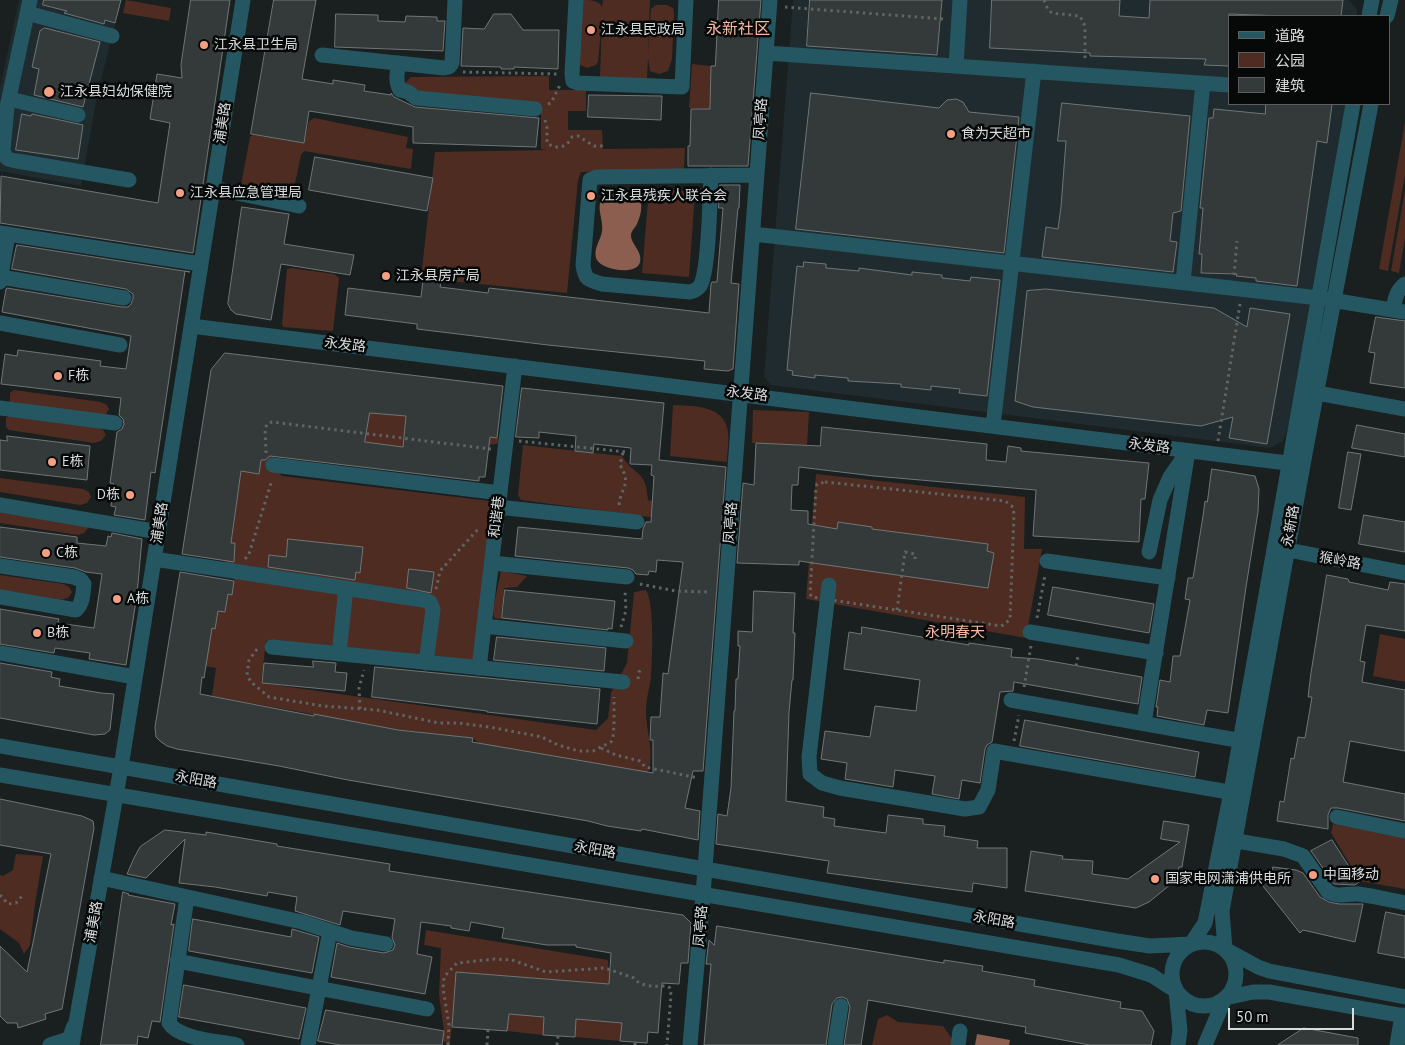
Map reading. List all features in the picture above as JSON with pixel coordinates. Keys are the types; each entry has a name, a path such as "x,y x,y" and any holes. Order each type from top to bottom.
{"street":[{"name":"浦美路","path":"72,1045 121,767 243,0"},
{"path":"322,55 439,68 449,67 452,62 455,0"},
{"path":"576,0 572,79 578,83 682,87 686,0"},
{"path":"956,66 960,0"},
{"path":"1369,15 1372,0"},
{"path":"1388,15 1390,0"},
{"name":"凤亭路","path":"690,1045 770,3"},
{"path":"112,36 28,7 9,99 3,150 9,160 129,180"},
{"path":"766,53 1228,85"},
{"path":"399,63 397,79 400,90 408,92 416,98 535,109"},
{"path":"992,426 1034,71"},
{"path":"1182,282 1203,83"},
{"path":"9,99 78,115"},
{"name":"永新路","path":"1191,944 1204,923 1228,839 1237,794 1326,299 1354,105"},
{"name":"永新路","path":"1326,299 1371,105"},
{"path":"711,175 706,267 701,285 696,290 690,292 602,284 590,281 584,275 583,265 590,180 597,177 711,175 757,175"},
{"path":"213,188 299,206"},
{"path":"124,298 0,280 4,234 201,264"},
{"path":"753,234 1237,288 1326,299 1399,311 1396,295 1405,284"},
{"path":"0,323 120,345"},
{"name":"永发路","path":"191,326 1296,464"},
{"name":"和谐巷","path":"479,668 515,366"},
{"path":"1309,392 1405,409"},
{"path":"0,408 115,423"},
{"path":"1149,552 1160,500 1170,477 1188,451"},
{"path":"1144,723 1188,451"},
{"path":"271,465 637,522"},
{"path":"0,505 159,532"},
{"name":"猴岭路","path":"1281,549 1405,573"},
{"path":"154,559 430,602 433,610 426,663"},
{"path":"1047,562 1168,578"},
{"path":"492,563 629,582"},
{"path":"0,566 74,577 81,580 84,584 82,600 76,610 0,597"},
{"path":"339,654 346,588"},
{"path":"828,592 809,757 810,774 822,783 840,788 965,809 979,807 988,790 994,751 1237,794"},
{"path":"484,626 623,640"},
{"path":"1032,632 1156,653"},
{"path":"274,647 618,682"},
{"path":"0,653 135,677"},
{"path":"1016,700 1246,742"},
{"name":"永阳路","path":"0,746 1117,942 1150,946 1191,944"},
{"name":"永阳路","path":"0,775 1119,965 1151,975 1176,991"},
{"path":"1336,818 1405,831"},
{"path":"1228,839 1284,849 1303,856 1328,892 1334,895 1355,894 1405,903"},
{"name":"永新路","path":"1225,949 1222,910 1228,839"},
{"path":"101,878 302,922 351,938 386,944"},
{"path":"187,897 169,1022 172,1029 182,1034 237,1045"},
{"path":"308,1045 330,931"},
{"path":"1178,1045 1180,1031 1176,991 1173,983 1173,964 1183,949 1191,944 1200,942 1218,944 1258,967 1269,971 1405,997"},
{"path":"1205,1045 1225,998 1235,983 1235,964 1225,949"},
{"path":"177,961 427,1009"},
{"path":"1176,991 1182,998 1199,1006 1218,1003 1225,998 1253,992 1269,992 1403,1015 1396,1045"},
{"path":"835,1045 841,1006"},
{"path":"50,1045 69,1039 76,1022"}],"path":[{"path":"1044,0 1048,10 1052,13 1080,16 1084,22 1086,33 1084,75"},
{"path":"770,3 959,21"},
{"path":"439,68 446,71 552,73 572,79"},
{"path":"535,109 551,103 558,86 572,79"},
{"path":"535,109 539,110 545,121 547,143 552,146 559,148 566,146 570,143 572,137 578,136 594,146 605,146"},
{"path":"1216,454 1237,288 1237,241"},
{"path":"237,572 249,554 272,480 271,465 266,454 265,429 267,424 272,422 506,445 625,452 620,465 626,474 626,485 620,499 617,520"},
{"path":"825,482 1006,501 1012,507 1014,514 1010,619 1001,626 897,610 828,592 812,597 810,594 818,484 825,482"},
{"path":"433,610 437,578 440,571 499,500"},
{"path":"897,610 905,552 915,554 914,559"},
{"path":"1011,754 1016,700 1047,562"},
{"path":"623,640 629,582 676,591 726,593"},
{"path":"274,647 273,643 268,643 256,650 249,660 247,675 251,682 268,697 323,706 378,710 438,723 458,723 489,727 542,737 558,745 579,751 593,751 610,742 613,737 618,682"},
{"path":"360,708 359,688 365,667 365,656"},
{"path":"601,747 616,755 640,761 645,767 678,775 711,779"},
{"path":"0,895 8,904 16,903 22,896"},
{"path":"448,1045 449,1025 442,988 444,977 457,964 495,959 512,960 546,972 605,968 634,978 637,982 644,985 667,986 670,988 670,995 667,1045"},
{"path":"487,1045 488,1030"},
{"path":"557,1045 558,1036"}],"shaded area":[{"name":"江永县妇幼保健院","path":"19,0 121,0 97,96 81,186 0,171 0,88"},
{"path":"793,0 1349,0 1357,10 1357,15 1228,15 1228,105 1347,105 1288,429 1283,441 1270,448 771,385 764,377"},
{"path":"617,192 632,195 641,202 639,219 631,234 632,241 640,254 640,262 633,269 612,269 600,264 596,256 596,249 602,231 601,201 603,197"},
{"path":"977,1034 1010,1040 1009,1045 975,1045"}],"green space":[{"path":"126,0 171,8 169,21 123,13"},
{"path":"581,0 591,0 602,7 603,0 650,0 648,57 651,9 656,5 667,5 673,8 672,59 668,71 659,74 650,71 648,58 647,79 600,77 602,20 598,62 596,65 587,68 578,64"},
{"path":"692,64 711,66 710,109 689,108"},
{"path":"549,76 549,90 586,90 586,111 568,111 568,130 602,130 603,149 685,148 684,169 581,172 578,180 567,293 421,278 435,152 547,150 541,149 541,111 404,91 405,83 411,77"},
{"path":"314,118 408,137 406,148 413,149 411,169 304,151 301,155 292,198 243,188 241,185 250,137 253,135 304,143 309,121"},
{"path":"1405,122 1405,175 1388,271 1379,269"},
{"path":"649,188 695,192 689,277 642,273"},
{"path":"1405,190 1405,238 1399,273 1391,271"},
{"path":"287,269 334,274 339,278 333,331 283,327"},
{"path":"14,390 101,402 107,405 109,409 105,416 10,402 10,393"},
{"path":"277,401 436,420 436,424 406,421 405,431 435,435 435,440 458,443 459,434 501,439 501,443 489,445 474,455 277,432 273,462 275,468 282,476 498,502 478,666 266,641 261,683 596,730 608,718 611,693 627,663 634,592 646,590 651,607 652,633 651,678 646,712 651,758 648,773 480,744 473,738 393,729 212,696 216,668 205,666 211,628 215,628 218,611 225,612 227,595 232,594 235,575 223,573 227,548 231,546 241,471 259,474 261,456 258,456 265,417 258,416 260,408 368,423 369,416 276,404"},
{"path":"673,405 705,408 719,414 724,420 728,431 727,462 670,456"},
{"path":"753,410 809,412 807,445 752,443"},
{"path":"10,416 97,427 103,430 106,435 101,441 94,443 9,430 6,427 6,418"},
{"path":"523,445 622,456 645,483 648,500 658,502 657,518 521,500 518,495"},
{"path":"816,474 1025,497 1024,549 1042,549 1026,638 806,599"},
{"path":"0,478 83,489 89,492 91,497 87,503 80,505 0,492"},
{"path":"0,508 89,527 84,533 78,535 0,523"},
{"path":"501,571 527,576 517,587 504,588 501,619 494,618 493,609"},
{"path":"0,575 64,584 72,592 68,598 61,600 0,590"},
{"path":"1380,634 1405,639 1405,682 1373,676"},
{"path":"1333,824 1405,837 1405,889 1360,881 1331,833"},
{"path":"16,854 43,856 30,945 24,954 19,943 0,929 0,875 3,876 13,870"},
{"path":"426,930 608,960 608,969 616,971 643,987 457,972 450,1044 442,1041 444,1031 439,994 441,948 424,945"},
{"path":"509,1014 544,1017 543,1035 507,1031"},
{"path":"887,1015 898,1022 943,1026 952,1039 951,1045 872,1045 878,1019"},
{"path":"576,1019 622,1023 620,1041 575,1037"}],"building":[{"path":"44,0 121,0 115,23 105,20 104,24 43,5"},
{"path":"191,0 230,0 193,253 0,223 1,176 158,203 170,123 150,119 157,74 182,78 181,65"},
{"path":"274,0 316,0 302,79 333,84 333,80 365,85 364,91 391,95 391,93 394,97 415,107 539,118 536,147 413,143 413,127 309,111 304,143 251,134"},
{"path":"719,0 761,0 748,166 688,166 691,109 710,109 711,66 715,66"},
{"path":"810,0 942,0 937,55 807,46"},
{"path":"992,0 1120,0 1119,16 1149,18 1150,0 1343,0 1341,15 1229,14 1228,66 1204,65 1206,59 1090,56 1090,53 990,48"},
{"path":"336,14 378,15 378,21 405,22 406,16 437,17 437,21 445,21 443,51 335,47"},
{"path":"494,14 511,14 523,30 559,30 558,69 514,67 514,69 501,69 501,67 461,66 463,28 484,29"},
{"path":"45,28 100,42 83,107 34,95 39,69 32,67 40,31"},
{"path":"811,93 939,108 947,100 956,99 963,102 969,112 1019,117 1004,253 796,229"},
{"path":"589,95 662,96 661,120 588,117"},
{"path":"1062,103 1190,116 1181,211 1173,213 1170,241 1177,242 1173,272 1042,257 1046,227 1058,229 1061,207 1066,141 1058,141"},
{"path":"1266,105 1332,105 1327,143 1317,141 1297,286 1256,281 1256,278 1236,276 1237,274 1201,273 1202,254 1199,254 1203,208 1200,208 1209,118 1213,118 1214,109 1265,114"},
{"path":"22,114 31,116 32,114 83,125 78,159 16,150"},
{"path":"315,157 433,178 427,211 309,190"},
{"path":"720,185 740,185 731,283 739,284 733,369 728,371 704,369 705,361 417,329 417,324 345,315 348,288 421,297 423,280 441,283 440,287 488,293 489,288 709,313 711,284 712,282 717,282 723,208 719,208"},
{"path":"242,207 289,214 284,244 354,255 350,275 281,264 271,320 236,314 228,304"},
{"path":"17,245 185,271 155,473 151,472 145,520 114,515 116,507 111,506 114,484 110,483 117,432 122,429 124,424 123,419 119,415 121,398 1,384 5,354 17,356 18,350 101,361 100,366 126,369 131,336 2,312 7,288 122,307 128,307 131,304 133,294 126,289 12,269"},
{"path":"804,262 826,264 826,268 859,271 859,268 912,275 912,272 942,275 942,278 970,281 971,277 1000,280 987,396 959,393 960,389 931,386 931,390 901,387 901,384 848,381 848,378 815,375 815,378 792,375 793,371 787,370 797,266 803,267"},
{"path":"1046,289 1214,308 1247,327 1250,308 1290,314 1267,444 1229,438 1233,417 1201,426 1033,407 1015,401 1027,291"},
{"path":"1376,317 1405,321 1405,388 1370,383 1375,353 1369,352"},
{"path":"225,353 503,386 497,438 490,437 485,477 479,477 479,481 270,456 265,460 261,460 259,474 241,471 231,543 235,543 234,562 182,554 211,370","holes":["370,413 406,416 403,447 365,442"]},
{"path":"522,388 664,403 659,460 726,467 703,771 693,771 685,808 700,811 698,840 642,829 641,831 607,826 588,821 177,749 167,746 156,737 155,727 180,572 234,581 232,595 228,594 225,612 218,611 215,629 212,628 200,694 398,730 473,738 472,742 653,773 653,740 650,740 651,717 660,717 663,673 668,674 683,562 657,560 656,572 649,571 648,575 636,574 628,568 515,556 518,527 642,539 646,522 651,522 654,476 651,475 652,465 630,464 631,448 594,444 593,453 575,451 576,436 539,432 539,438 516,437"},
{"path":"1357,425 1405,434 1405,457 1352,448"},
{"path":"822,427 987,444 986,460 1006,462 1008,446 1021,448 1021,451 1149,463 1145,499 1141,499 1139,542 1033,536 1036,490 874,476 799,467 798,485 792,485 791,510 808,511 808,524 837,529 838,522 872,527 872,529 988,544 987,551 994,553 988,588 799,561 799,565 737,563 743,483 754,485 756,443 820,446"},
{"name":"E栋","path":"7,436 90,446 87,480 0,470 0,440 7,441"},
{"path":"1348,452 1361,454 1351,510 1339,508"},
{"path":"1212,469 1255,476 1259,489 1258,512 1228,713 1207,710 1204,725 1157,716 1158,707 1156,707 1160,680 1170,682 1173,656 1180,656 1190,600 1185,599 1188,578 1193,578"},
{"path":"1364,515 1405,522 1405,552 1359,544"},
{"path":"0,527 77,537 77,543 106,546 108,536 111,537 112,533 142,539 137,594 126,665 89,659 90,653 55,648 54,653 0,644 0,609 59,619 58,623 94,628 102,574 0,557"},
{"path":"288,539 363,547 360,573 356,572 355,580 268,567 269,555 286,557"},
{"path":"409,569 434,572 431,593 407,588"},
{"path":"1327,575 1348,579 1349,582 1388,590 1390,582 1405,584 1405,631 1366,625 1360,661 1365,662 1362,682 1405,690 1405,751 1350,741 1343,782 1405,794 1405,821 1331,808 1328,815 1328,829 1277,821 1280,801 1284,802 1291,758 1294,759 1298,737 1305,738 1312,697 1308,697 1311,673"},
{"path":"1053,587 1154,604 1149,633 1048,615"},
{"path":"505,590 615,601 612,629 502,618"},
{"path":"754,591 795,593 793,680 789,712 786,801 824,807 823,817 835,819 834,826 886,833 888,815 923,819 923,824 945,826 944,836 978,841 977,848 1007,848 1007,888 973,883 972,892 827,873 829,861 716,844 718,814 727,816 731,788 736,679 738,679 740,646 738,646 738,631 752,632"},
{"path":"862,627 969,645 969,643 1012,649 1011,657 1038,659 1142,677 1138,704 1014,682 1013,691 1000,692 992,742 985,749 980,783 962,780 959,799 932,794 935,776 895,770 893,787 845,779 847,763 821,759 825,731 870,737 875,706 916,711 920,680 844,669 849,632 861,634"},
{"path":"497,637 606,648 604,671 494,660"},
{"path":"313,661 336,663 335,672 347,673 345,691 262,683 264,663 313,667"},
{"path":"0,663 52,672 51,677 60,679 59,686 114,694 110,730 105,734 94,735 0,718"},
{"path":"375,667 600,689 597,724 372,697"},
{"path":"1025,720 1199,752 1195,777 1020,746"},
{"path":"0,799 82,816 93,821 94,828 62,1009 45,1014 46,1019 18,1028 17,1023 7,1023 0,1016 0,946 27,972 51,854 0,845"},
{"path":"1164,821 1189,825 1182,867 1179,867 1176,880 1149,902 1136,908 1025,891 1031,851 1063,856 1062,859 1093,861 1092,874 1128,879 1180,842 1161,839"},
{"path":"165,830 206,835 206,832 277,844 277,846 390,864 389,871 683,915 691,923 688,963 681,963 679,984 662,983 658,1033 648,1032 647,1043 620,1041 622,1023 576,1019 575,1037 543,1035 544,1017 509,1014 507,1031 452,1027 456,972 609,984 611,953 576,947 576,945 547,945 502,938 504,928 471,922 469,931 451,928 451,926 421,922 417,954 432,957 425,994 331,977 337,943 384,953 393,950 395,945 392,937 395,919 343,911 340,925 295,911 297,897 268,892 267,896 179,883 185,839 146,878 127,874 140,847"},
{"path":"1332,840 1359,882 1355,885 1334,884 1311,851"},
{"path":"1273,867 1296,870 1303,873 1320,897 1329,902 1363,904 1355,942 1303,930 1300,933 1259,881 1271,882"},
{"path":"123,892 128,895 175,904 171,925 174,924 160,1022 152,1021 148,1038 138,1036 137,1045 101,1045"},
{"path":"1386,912 1405,916 1405,958 1378,953"},
{"path":"193,919 291,937 292,929 319,937 312,973 189,951"},
{"path":"717,926 944,963 944,960 983,966 982,971 1035,980 1034,986 1121,1002 1120,1008 1142,1011 1154,1031 1151,1045 1090,1045 1025,1033 1026,1027 868,1000 861,1045 844,1045 850,1007 847,999 842,997 837,998 832,1004 826,1045 704,1045 711,964 706,964 709,940 714,945"},
{"path":"184,985 306,1008 299,1039 179,1017"},
{"path":"326,1010 444,1031 442,1045 341,1045 318,1041"},
{"path":"1304,1028 1358,1038 1358,1045 1278,1045"}],"place":[{"name":"江永县民政局","path":"591,30"},
{"name":"江永县卫生局","path":"204,45"},
{"name":"江永县妇幼保健院","path":"49,92"},
{"name":"食为天超市","path":"951,134"},
{"name":"江永县应急管理局","path":"180,193"},
{"name":"江永县残疾人联合会","path":"591,196"},
{"name":"江永县房产局","path":"386,276"},
{"name":"F栋","path":"58,376"},
{"name":"E栋","path":"52,462"},
{"name":"D栋","path":"130,495"},
{"name":"C栋","path":"46,553"},
{"name":"A栋","path":"117,599"},
{"name":"B栋","path":"37,633"},
{"name":"中国移动","path":"1313,875"},
{"name":"国家电网潇浦供电所","path":"1155,879"}],"district":[{"name":"永新社区","path":"738,29"},
{"name":"永明春天","path":"955,633"}]}
